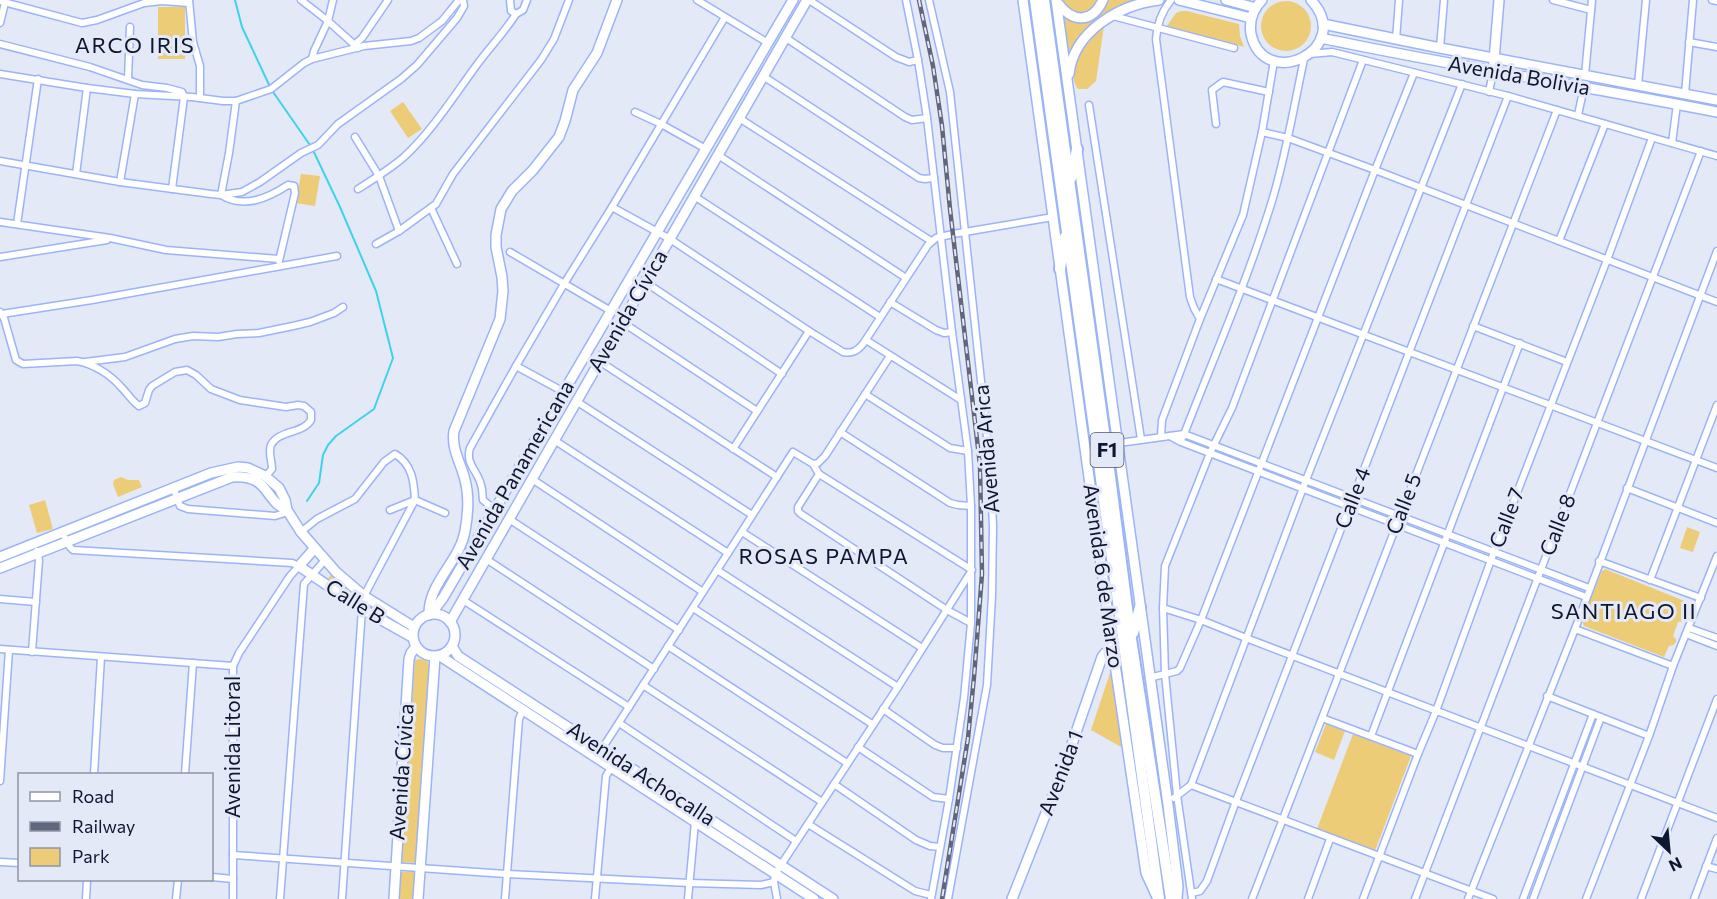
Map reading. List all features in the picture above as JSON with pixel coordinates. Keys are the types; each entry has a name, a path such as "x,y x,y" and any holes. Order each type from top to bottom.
{"highway":[{"name":"Avenida 6 de Marzo","path":"1035,0 1066,225 1171,899"},
{"name":"Avenida 6 de Marzo","path":"1044,0 1158,899"},
{"path":"1069,184 1077,149"},
{"path":"1060,269 1066,225"},
{"path":"1131,639 1140,607"}],"main road":[{"path":"430,614 430,598 458,551 465,530 466,482 453,439 454,431 500,319 503,291 496,235 501,209 512,191 538,165 559,137 573,90 597,53 617,0"},
{"path":"706,148 793,0"},
{"name":"Avenida Cívica","path":"450,622 808,0"},
{"path":"1057,0 1062,9 1077,18 1094,14 1103,0"},
{"name":"Avenida 6 de Marzo","path":"1057,0 1168,805 1178,886 1177,899"},
{"path":"1068,85 1071,60 1081,44 1100,23 1133,6 1159,0"},
{"path":"1179,0 1251,18"},
{"path":"1226,0 1259,4 1251,18 1252,39 1265,56 1275,61 1288,63 1307,56 1321,38 1323,24 1318,8 1311,0"},
{"path":"1492,72 1499,0"},
{"name":"Avenida 6 de Marzo","path":"1023,1 1146,873 1158,899"},
{"name":"Avenida Bolivia","path":"1323,24 1396,40 1717,100"},
{"name":"Avenida Bolivia","path":"1321,38 1492,72 1717,112"},
{"name":"Avenida Panamericana","path":"430,614 443,598 706,148"},
{"path":"0,556 173,487 228,468 248,468 263,480"},
{"path":"0,568 232,477 263,480"},
{"name":"Calle B","path":"263,480 279,488 288,511 301,532 325,560 364,596 414,627"},
{"name":"Avenida Litoral","path":"299,566 314,549"},
{"name":"Calle B","path":"299,566 362,609 412,637"},
{"path":"430,614 440,615 450,622 455,635 452,646 447,652 437,656 424,655 416,647 412,637 414,627 421,618 430,614"},
{"name":"Avenida Achocalla","path":"452,646 458,656 599,754 611,768 695,822 774,878 814,899"},
{"name":"Avenida Cívica","path":"394,899 409,659 416,647"},
{"name":"Avenida 1","path":"1012,899 1063,770 1102,657 1105,653 1113,651"},
{"name":"Avenida Cívica","path":"418,899 437,656"},
{"name":"Avenida Achocalla","path":"437,656 833,899"}],"street":[{"path":"301,0 357,46"},
{"path":"312,59 328,21 333,0"},
{"path":"357,46 388,0"},
{"path":"0,74 135,94 236,100 271,89 312,59 357,46 411,41 419,38 442,21 461,0 464,6 447,31 417,65 401,79 338,124 318,145 292,158 260,182 242,192 221,195 172,189 0,161"},
{"path":"510,0 511,11 516,14"},
{"path":"358,189 404,157 504,33 516,14 523,10 527,0"},
{"path":"376,244 431,208 440,198 453,174 541,60 554,39 562,13 569,0"},
{"path":"697,0 768,43"},
{"path":"808,0 896,57 909,62 918,60"},
{"name":"Avenida Arica","path":"906,0 927,118 968,451 971,506 971,623 964,698 931,897"},
{"name":"Avenida Arica","path":"929,0 950,92 990,465 993,526 987,685 948,899"},
{"path":"1171,0 1164,9 1156,39 1190,297 1200,319"},
{"path":"1396,40 1399,0"},
{"path":"1440,48 1444,0"},
{"path":"1553,0 1591,10"},
{"path":"1584,75 1592,0"},
{"path":"1638,85 1647,0"},
{"path":"1685,94 1693,0"},
{"path":"1712,0 1717,1"},
{"path":"0,23 2,2 17,3 82,22 97,20 144,2 189,1 193,42 200,66 200,98"},
{"path":"1112,15 1234,48"},
{"path":"495,510 483,500 481,483 471,466 469,453 564,284 725,17"},
{"path":"128,79 130,27"},
{"path":"786,38 905,117 912,120 927,118"},
{"path":"1689,42 1717,47"},
{"path":"0,44 90,67 141,85 180,91 184,97 172,189"},
{"path":"1181,442 1272,201 1307,56 1332,52 1508,96 1717,156"},
{"path":"1192,896 1177,795 1165,674 1163,608 1165,566 1210,453 1232,408 1363,60"},
{"path":"1161,437 1162,420 1243,215 1275,61"},
{"path":"1489,92 1492,72"},
{"path":"1149,678 1177,671 1180,668 1201,620 1414,73"},
{"path":"763,76 919,178 934,178"},
{"path":"17,224 38,80"},
{"path":"1216,124 1212,90 1218,84 1223,82 1269,92"},
{"path":"1168,805 1191,785 1306,480 1462,84"},
{"path":"1578,116 1584,87"},
{"path":"76,174 87,88"},
{"path":"120,182 135,94"},
{"name":"Calle 4","path":"1192,896 1200,891 1207,881 1508,96"},
{"path":"221,195 236,100"},
{"path":"1672,143 1677,104"},
{"path":"1089,105 1141,439"},
{"name":"Calle 5","path":"1252,899 1557,110"},
{"path":"634,112 706,148"},
{"path":"739,118 931,241"},
{"path":"1559,241 1605,124"},
{"path":"1262,132 1328,152 1717,302"},
{"path":"355,137 379,176 399,231"},
{"name":"Calle 7","path":"1363,899 1652,138"},
{"name":"Calle 8","path":"1415,899 1701,151"},
{"path":"718,155 906,278"},
{"path":"221,195 227,198 256,201 288,185 294,186 295,194 277,268"},
{"path":"694,196 880,317"},
{"path":"612,207 670,239 809,331 843,351 852,352 866,340 931,241 965,232 1053,217"},
{"path":"431,208 458,264"},
{"path":"0,222 110,238 166,250 279,259"},
{"path":"0,257 110,238"},
{"path":"1468,899 1575,629 1717,251"},
{"path":"510,252 611,311"},
{"path":"337,256 92,300 1,313 16,360 23,364 85,362 125,357 175,339 259,333 293,326 334,313 343,307"},
{"path":"1216,279 1717,468"},
{"path":"645,282 782,374"},
{"path":"890,302 936,330 944,333 952,332"},
{"path":"622,322 758,411"},
{"path":"1473,326 1567,362"},
{"path":"733,449 809,331"},
{"path":"866,340 961,400"},
{"path":"1371,736 1520,343"},
{"path":"813,464 822,460 890,356"},
{"path":"85,362 113,379 139,406 143,405 149,390 157,382 175,372 187,370 211,389 240,400 286,407 304,406 310,412 311,420 304,427 282,435 271,444 272,465 270,472 263,480"},
{"path":"599,362 777,477"},
{"path":"516,366 564,392"},
{"path":"865,394 950,448 968,451"},
{"path":"576,402 752,515"},
{"path":"1650,580 1717,405"},
{"path":"840,432 950,503 971,506"},
{"path":"1087,460 1102,449 1119,443 1184,434 1589,588"},
{"path":"1169,436 1586,597"},
{"path":"554,440 728,553"},
{"path":"233,855 420,866 506,874 761,885 774,878 972,570 819,474 813,464 793,452 599,754"},
{"path":"301,532 317,519 355,499 384,462 395,454 406,463 414,482 415,500 364,596"},
{"path":"819,474 798,507 798,512 947,610 971,623"},
{"path":"532,479 703,592"},
{"path":"173,487 180,506 188,509 275,516 288,511"},
{"path":"1627,488 1717,523"},
{"path":"390,510 415,500 445,513"},
{"path":"509,519 679,630"},
{"path":"62,532 73,550 292,563 299,566"},
{"path":"742,532 922,648"},
{"path":"32,652 38,554 34,544"},
{"path":"1586,899 1673,666 1717,556"},
{"path":"486,559 654,669"},
{"path":"280,899 304,584 325,560"},
{"path":"1599,561 1701,598"},
{"name":"Avenida Litoral","path":"233,899 233,666 290,576 299,566"},
{"path":"717,570 898,687"},
{"path":"0,599 36,602"},
{"path":"463,600 629,707"},
{"path":"693,608 872,724"},
{"path":"1163,608 1201,620 1717,818"},
{"path":"342,899 362,609"},
{"path":"1575,629 1673,666"},
{"path":"1688,631 1717,638"},
{"path":"1688,631 1717,646"},
{"path":"668,646 847,763"},
{"path":"0,649 233,666"},
{"path":"0,781 9,650"},
{"path":"94,773 101,657"},
{"path":"185,773 193,663"},
{"path":"643,685 822,802"},
{"path":"1547,696 1649,735"},
{"path":"1641,899 1717,699"},
{"path":"883,709 935,746 957,748"},
{"path":"504,899 519,719 523,710"},
{"path":"1523,899 1593,714"},
{"path":"1533,899 1601,717"},
{"path":"1322,718 1418,754"},
{"path":"619,723 796,841"},
{"path":"858,747 933,797 949,799"},
{"path":"595,899 606,777 611,768"},
{"path":"834,784 916,840 930,846 940,847"},
{"path":"1191,785 1493,899"},
{"path":"688,899 695,822"},
{"path":"808,824 915,891 931,897"},
{"path":"1694,899 1717,838"},
{"path":"1308,899 1330,839"},
{"path":"0,862 18,863"},
{"path":"1706,866 1717,869"},
{"path":"213,877 233,879"},
{"path":"774,878 777,899"},
{"path":"86,899 87,881"},
{"path":"176,899 178,881"}],"green space":[{"path":"1061,0 1099,0 1097,5 1086,14 1072,10"},
{"path":"1107,0 1135,0 1112,10 1095,22 1069,59 1064,15 1088,21 1100,13"},
{"path":"1281,1 1291,1 1304,8 1311,21 1311,31 1304,44 1291,51 1281,51 1272,47 1265,40 1261,31 1261,21 1265,12 1272,5"},
{"path":"158,7 185,7 185,59 158,59"},
{"path":"1181,11 1239,24 1244,47 1167,26 1176,13"},
{"path":"1104,26 1096,81 1087,89 1078,89 1073,72 1076,64 1085,47"},
{"path":"403,102 422,129 408,138 390,111"},
{"path":"301,174 320,176 315,206 296,203"},
{"path":"121,477 128,480 139,480 142,487 118,497 113,484 114,480"},
{"path":"45,500 53,529 37,533 29,505"},
{"path":"1687,527 1700,532 1693,552 1680,548"},
{"path":"1605,569 1687,602 1683,610 1686,616 1683,621 1678,622 1673,636 1676,642 1669,646 1664,657 1584,626 1582,621 1602,571"},
{"path":"332,573 347,589 397,622 396,624 327,580"},
{"path":"415,660 427,661 430,666 416,863 401,862"},
{"path":"1111,670 1123,748 1091,730"},
{"path":"1326,724 1345,731 1334,760 1315,752"},
{"path":"1353,734 1411,756 1375,851 1317,829"},
{"path":"401,872 416,872 414,899 399,899"}],"waterway":[{"path":"235,0 242,27 271,89 312,148 340,207 376,291 393,358 374,409 336,436 328,445 323,455 319,483 307,501"}],"railway":[{"path":"919,0 933,66 942,126 980,465 982,574 974,677 968,738 942,899"}],"district":[{"name":"ARCO IRIS","path":"135,45"},
{"name":"ROSAS PAMPA","path":"824,556"},
{"name":"SANTIAGO II","path":"1624,611"}]}
